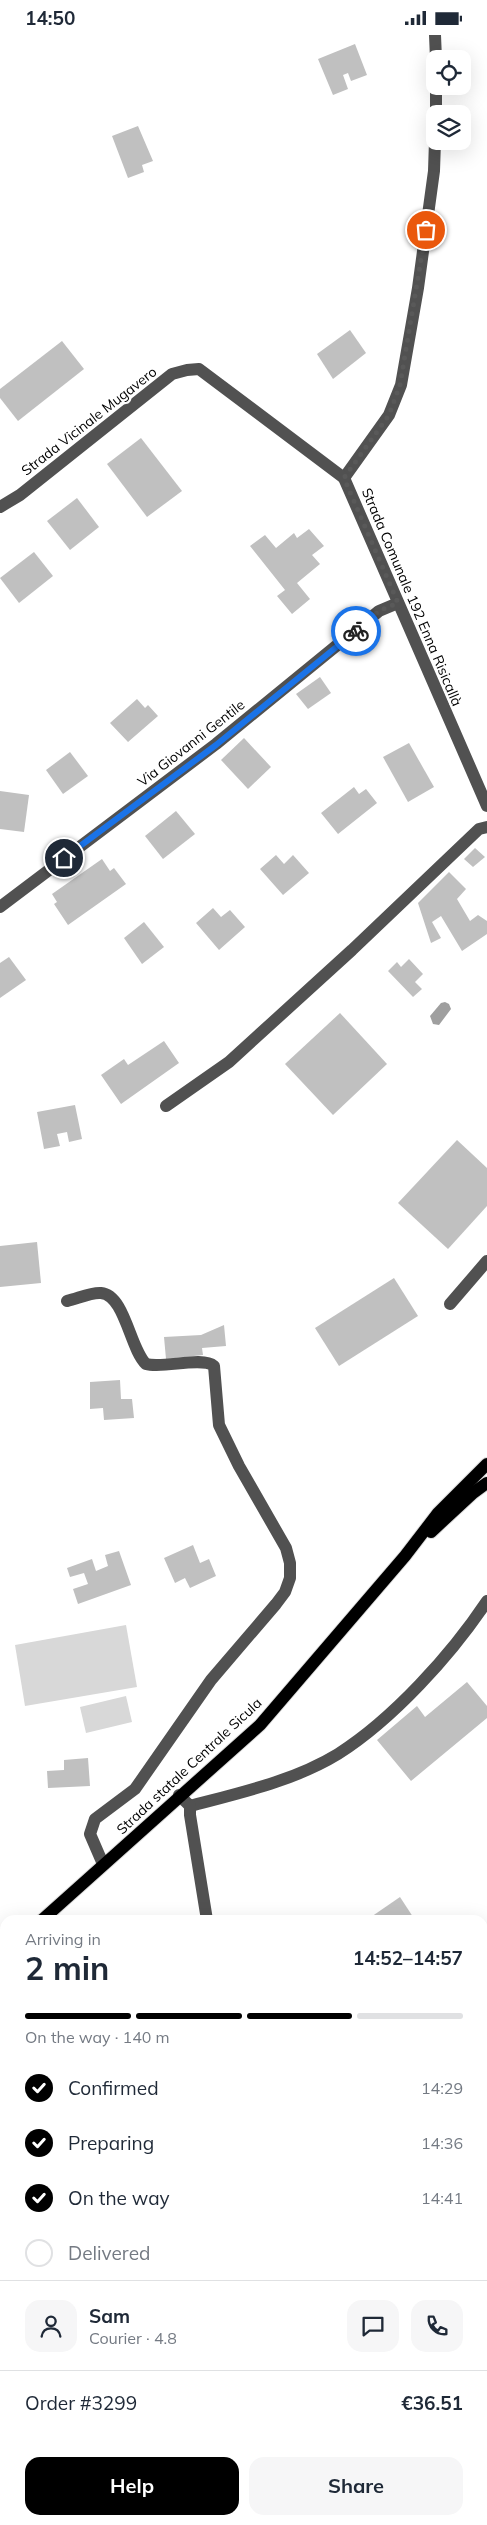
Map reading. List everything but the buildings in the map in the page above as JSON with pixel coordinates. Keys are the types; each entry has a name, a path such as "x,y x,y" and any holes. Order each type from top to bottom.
{"main road":[{"name":"Strada statale Centrale Sicula","path":"48,1915 179,1795 260,1725 406,1556 438,1513 487,1464"},
{"name":"Strada statale Centrale Sicula","path":"406,1556 473,1493 487,1483"}],"street":[{"path":"435,35 436,50"},
{"name":"Strada Comunale 192 Enna Risicallà","path":"435,150 434,171 418,288 400,385 389,415 344,478 487,807"},
{"name":"Strada Vicinale Mugavero","path":"0,507 20,495 172,375 187,370 199,369 344,478"},
{"name":"Via Giovanni Gentile","path":"0,907 216,745 379,611 398,603"},
{"path":"166,1106 229,1062 352,950 479,829 487,827"},
{"path":"450,1304 487,1261"},
{"path":"67,1301 101,1293 109,1295 121,1311 135,1349 146,1364 155,1367 205,1362 214,1366 219,1425 239,1466 286,1548 290,1563 287,1585 276,1604 211,1680 134,1789 95,1819 90,1834 103,1865"},
{"path":"190,1806 287,1777 337,1754 374,1726 417,1686 454,1646 487,1601"},
{"path":"179,1795 190,1806 205,1915"}],"shaded area":[{"path":"441,1003 449,1004 451,1009 439,1025 433,1024 430,1016"},
{"path":"126,1625 137,1687 25,1706 15,1645"},
{"path":"126,1696 132,1722 86,1733 80,1707"}],"way so far":[{"path":"356,631 379,611 398,603 344,478 389,415 400,385 418,288 426,230"}],"route":[{"path":"64,858 216,745 356,631"}]}
